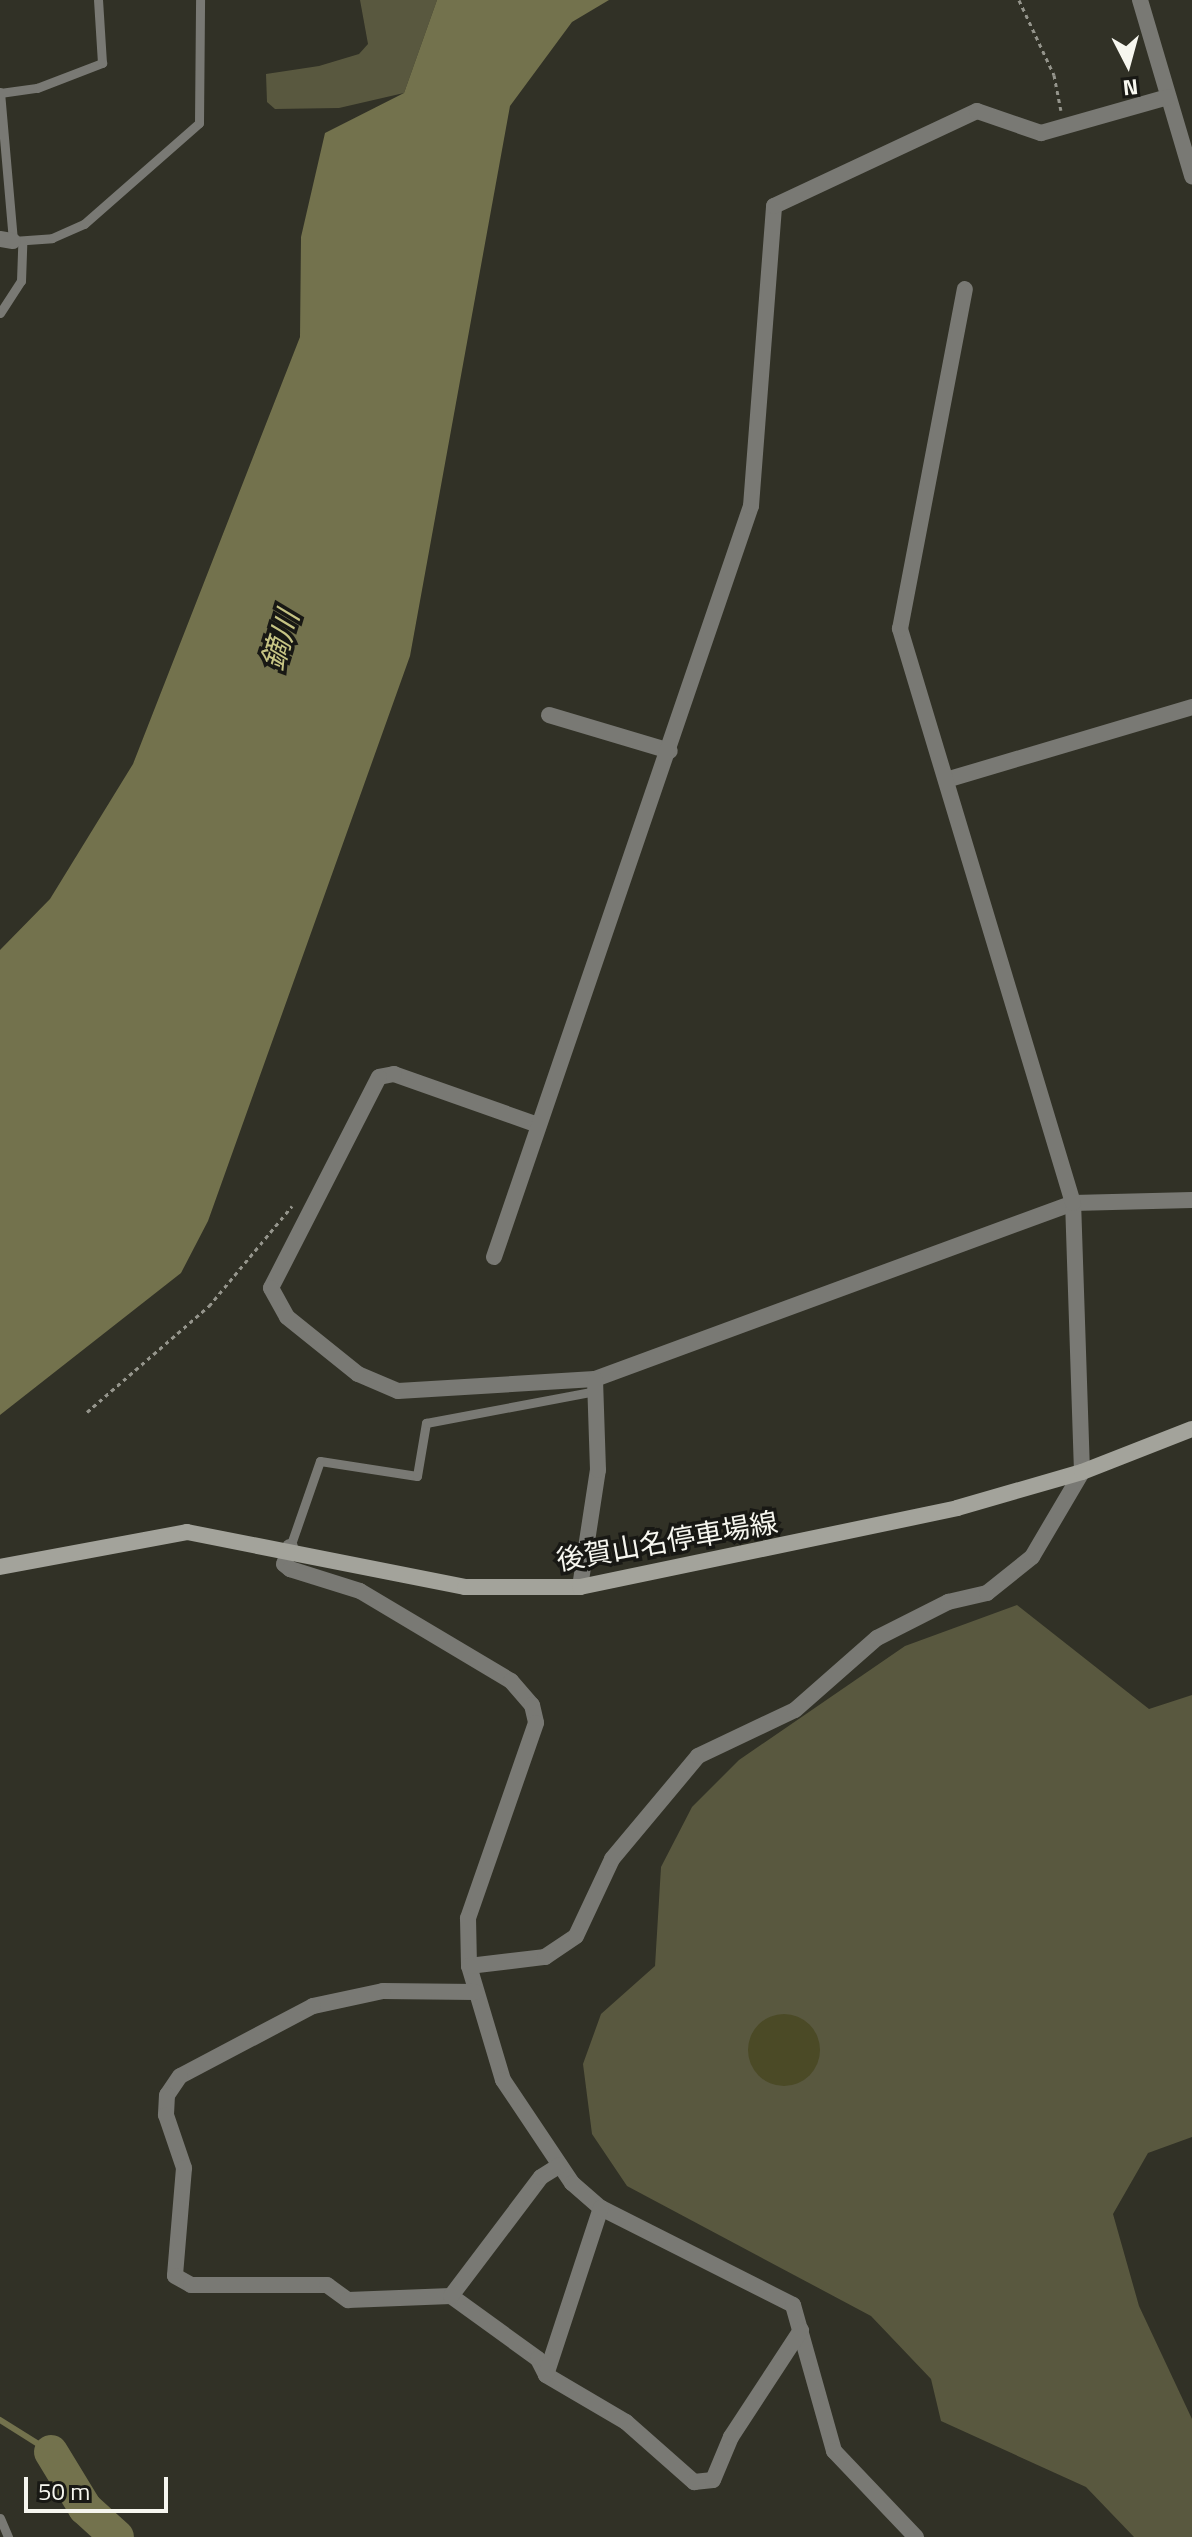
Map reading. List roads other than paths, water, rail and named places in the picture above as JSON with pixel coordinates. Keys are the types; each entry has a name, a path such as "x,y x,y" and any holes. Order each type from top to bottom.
{"main road":[{"name":"後賀山名停車場線","path":"0,1567 169,1533 290,1547 465,1587 580,1587 836,1536 1082,1472 1192,1429"}],"street":[{"path":"1140,0 1192,176"},
{"path":"494,1257 670,751 751,506 774,206 977,111 1041,133 1065,129 1168,97"},
{"path":"469,1966 545,1957 576,1936 612,1859 698,1756 795,1710 877,1638 948,1602 987,1593 1032,1557 1082,1472 1073,1203 900,629 965,289"},
{"path":"946,780 1192,707"},
{"path":"549,715 670,751"},
{"path":"538,1125 394,1074 379,1077 271,1288 287,1317 345,1365 398,1391 595,1385 1073,1203 1192,1200"},
{"path":"580,1587 598,1470 595,1385"},
{"path":"290,1547 284,1564 290,1569 360,1591 511,1681 532,1705 536,1723 468,1918 469,1966 503,2080 560,2165 601,2208 793,2305 834,2451 916,2537"},
{"path":"475,1992 383,1991 313,2006 206,2056 167,2095 184,2168 175,2276 191,2285 327,2285 348,2300 451,2296 538,2359 546,2375 626,2422 680,2475 713,2480 731,2437 801,2330"},
{"path":"451,2296 541,2177 560,2165"},
{"path":"546,2375 601,2208"}],"lane":[{"path":"0,313 21,281 12,241 0,92 37,88 102,63 98,0"},
{"path":"12,241 84,224 199,123 200,0"},
{"path":"290,1547 320,1461 417,1476 426,1423 595,1385"},
{"path":"0,2518 8,2537"}],"water":[{"name":"鏑川","path":"437,0 609,0 572,22 510,106 410,656 208,1221 181,1273 0,1415 0,950 50,899 133,764 300,337 301,237 325,133 404,93"}],"waterway":[{"path":"0,2420 51,2452"},
{"path":"51,2452 85,2508 117,2537"}]}
